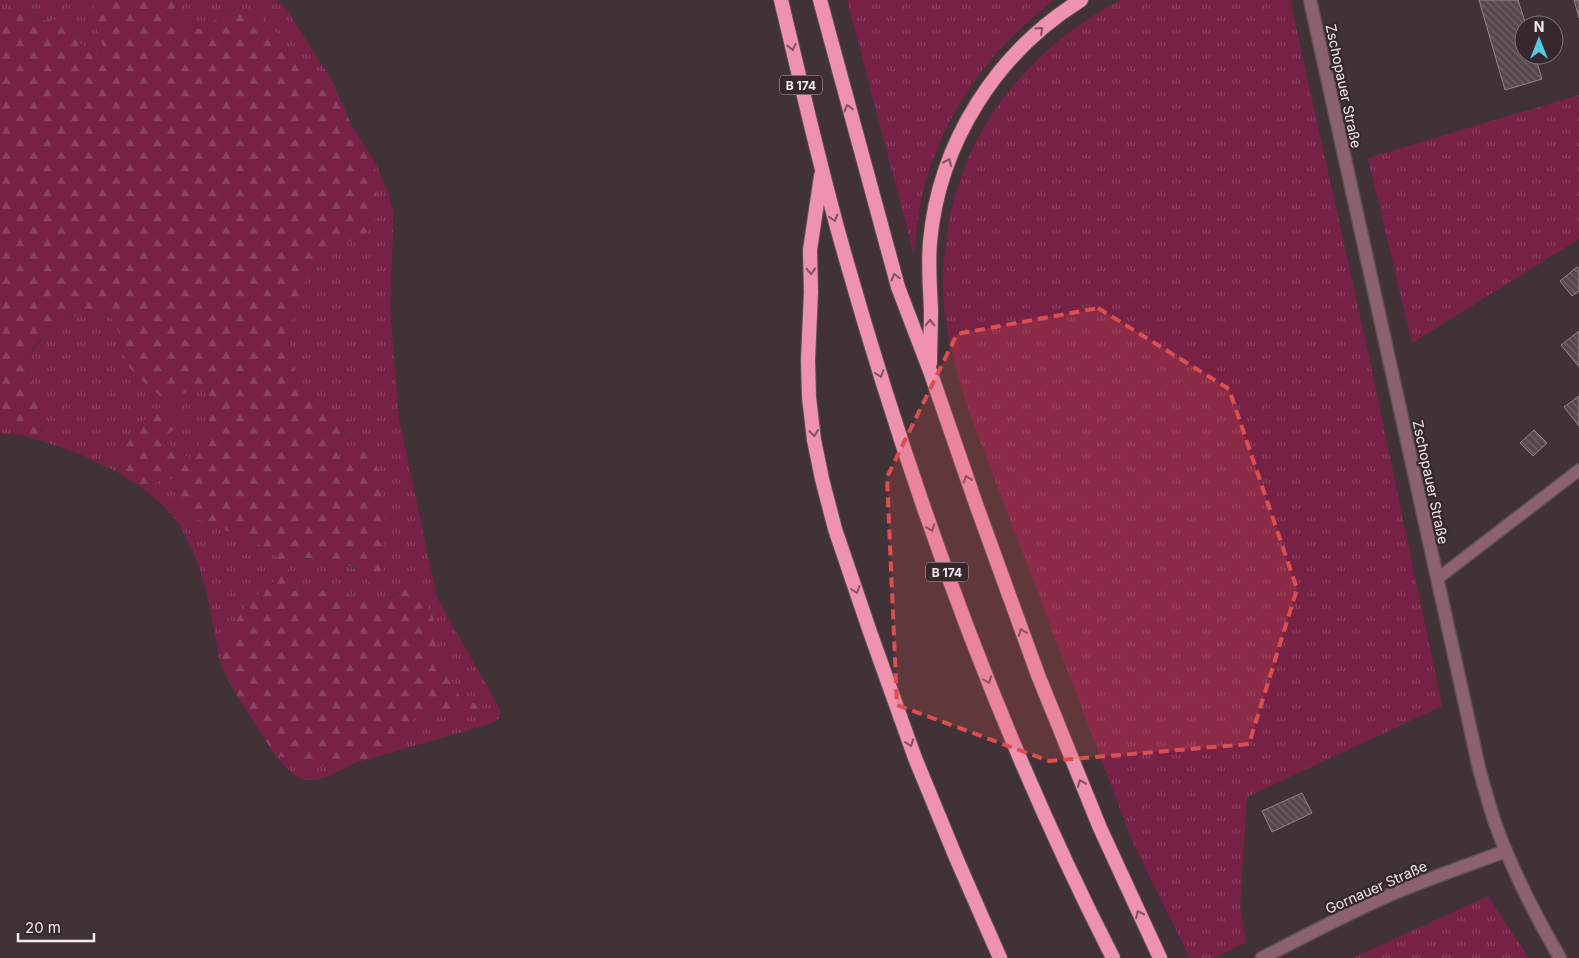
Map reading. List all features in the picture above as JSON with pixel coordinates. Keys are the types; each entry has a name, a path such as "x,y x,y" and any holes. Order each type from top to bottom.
{"highway":[{"name":"B 174","path":"781,0 822,171 856,294 878,369 918,490 968,628 1019,755 1113,958"},
{"name":"B 174","path":"820,0 898,287 930,371 1038,675 1100,828 1160,958"},
{"path":"930,371 930,242 937,196 944,172 961,130 986,89 1021,47 1045,26 1081,0"},
{"path":"822,171 810,250 811,292 808,360 810,406 814,440 822,479 836,529 870,632 915,758 1000,958"}],"street":[{"name":"Zschopauer Straße","path":"1310,0 1479,768 1495,823 1506,851 1536,916 1560,958"},
{"name":"Gornauer Straße","path":"1262,958 1392,894 1506,851"}],"lane":[{"path":"1437,579 1579,470"}],"highlighted area":[{"path":"1098,308 1229,389 1297,589 1249,744 1049,761 897,705 887,477 957,334"}],"green space":[{"path":"0,0 94,0 94,14 104,51 94,56 80,43 65,19 40,19 21,5 10,8 0,32"},
{"path":"94,0 177,0 174,12 185,25 199,29 237,8 256,12 270,24 309,79 331,79 352,126 375,162 377,208 373,225 361,238 331,247 307,279 290,324 289,349 297,382 307,397 345,416 350,424 334,444 338,456 347,459 361,447 370,447 375,454 385,514 384,570 380,579 376,582 370,582 354,567 307,558 295,560 287,572 286,580 292,591 335,591 351,596 367,596 382,601 407,588 415,588 433,616 439,652 448,676 460,697 480,706 481,709 478,713 446,709 416,716 409,724 406,737 396,751 354,763 332,766 314,765 275,755 231,686 220,662 232,628 247,604 273,583 278,571 279,560 272,550 237,536 212,523 192,518 177,505 179,486 177,480 166,479 142,485 132,482 119,473 122,456 132,436 145,419 159,408 180,422 179,426 166,435 164,440 178,452 196,458 200,442 210,429 206,412 213,403 213,399 199,386 171,399 166,399 159,395 130,368 113,321 109,315 98,312 78,315 62,321 52,328 30,353 27,364 28,374 41,404 43,415 42,426 36,439 21,435 9,415 0,409 0,32 10,8 14,4 18,5 42,20 64,19 70,25 80,43 94,56 104,51 94,14"},
{"path":"177,0 276,0 287,10 331,79 309,79 270,24 236,8 199,29 185,25 174,12"},
{"path":"847,0 1054,0 1032,18 992,58 960,102 936,152 926,180 921,199 914,255"},
{"path":"1120,0 1290,0 1369,357 1442,706 1247,797 1240,906 1246,942 1215,958 1190,958 1133,843 968,409 950,345 945,319 943,288 947,235 955,197 967,161 984,127 1005,96 1029,68 1056,43 1087,20"},
{"path":"1579,95 1579,239 1412,343 1368,158"},
{"path":"375,162 389,195 393,212 390,310 399,419 437,598 500,709 500,718 490,724 396,751 406,737 409,723 416,716 446,709 478,713 480,706 460,697 448,676 439,652 433,616 421,595 415,588 411,588 382,601 367,596 351,596 335,591 292,591 286,580 287,572 294,560 302,559 347,565 362,573 347,459 338,456 334,444 337,438 346,433 322,405 307,397 297,382 289,349 290,324 307,279 331,247 361,238 377,208"},
{"path":"102,312 111,318 118,328 123,350 141,379 164,398 168,399 199,386 213,399 213,403 206,412 210,429 200,442 196,458 191,458 178,452 164,440 166,435 178,426 164,411 159,409 145,419 132,436 122,456 119,473 80,454 36,439 42,430 41,403 30,379 27,365 30,353 56,324 78,314"},
{"path":"0,409 9,415 21,435 0,433"},
{"path":"171,478 177,480 179,486 177,505 192,518 212,523 237,536 272,550 279,560 278,571 273,583 247,604 232,628 220,662 207,594 197,561 180,525 161,503 138,485 151,485 160,479"},
{"path":"275,755 314,765 332,766 354,763 333,774 309,780 295,775"},
{"path":"1488,896 1529,958 1353,958"}],"building":[{"path":"1479,0 1518,0 1523,15 1514,15 1514,65 1538,65 1542,79 1505,90"},
{"path":"1574,0 1579,0 1579,18"},
{"path":"1577,267 1579,269 1579,291 1572,296 1560,281"},
{"path":"1579,331 1579,367 1561,345"},
{"path":"1579,396 1579,426 1564,407"},
{"path":"1534,430 1547,443 1533,456 1520,443"},
{"path":"1302,793 1312,813 1272,832 1262,811"}]}
